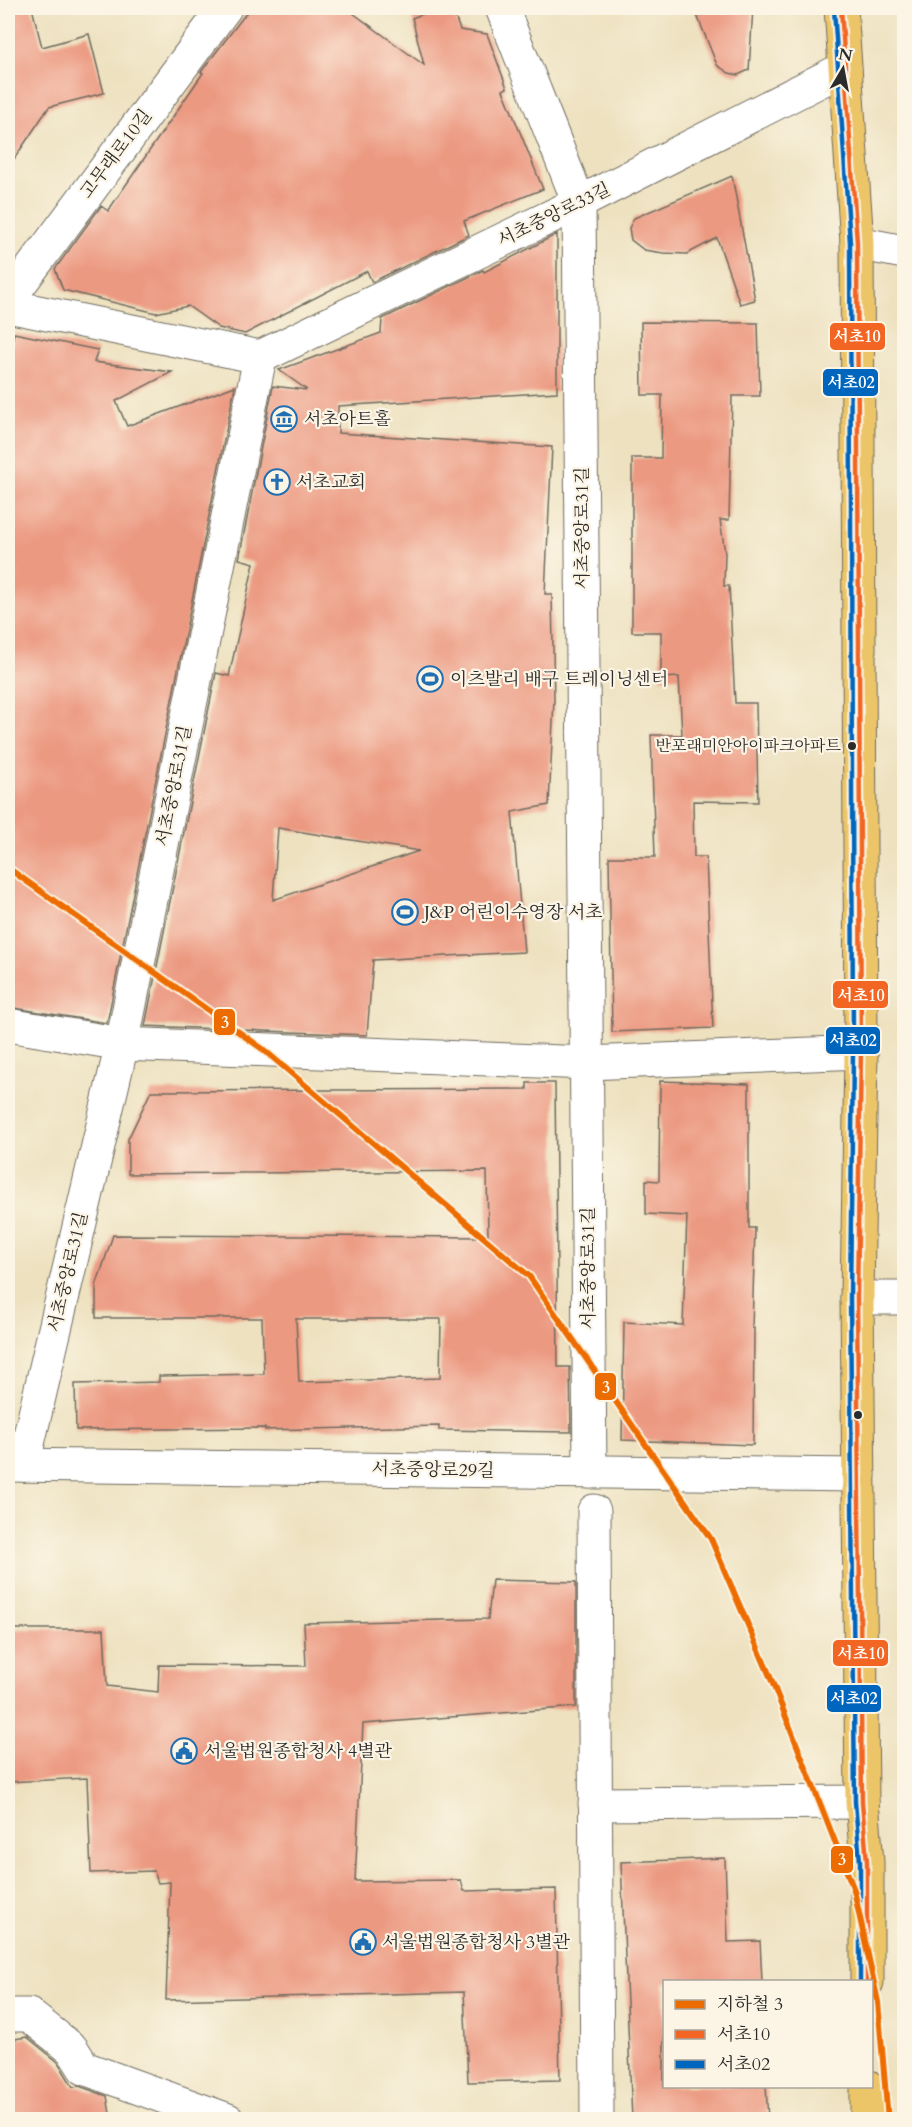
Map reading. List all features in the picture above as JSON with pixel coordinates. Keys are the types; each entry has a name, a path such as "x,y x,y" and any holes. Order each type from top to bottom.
{"main road":[{"path":"841,8 857,243 861,1052 857,1298 862,1802 867,1862 867,1980"},
{"path":"867,2088 867,2120"}],"street":[{"name":"고무래로10길","path":"8,300 225,8"},
{"name":"서초중앙로31길","path":"502,8 579,203 590,1472"},
{"name":"서초중앙로33길","path":"260,357 579,203 845,68"},
{"path":"857,243 904,252"},
{"path":"8,306 260,357"},
{"name":"서초중앙로31길","path":"15,1465 122,1044 260,357"},
{"path":"8,1025 122,1044 587,1063 861,1052"},
{"path":"857,1298 904,1298"},
{"name":"서초중앙로29길","path":"15,1465 859,1475"},
{"path":"594,1511 597,2120"},
{"path":"596,1804 862,1802"},
{"path":"8,2015 29,2015 72,2049 84,2068 228,2120"}],"green space":[{"path":"385,8 419,8 397,16"}],"building":[{"path":"8,8 32,8 42,47 89,34 104,93 49,107 8,168"},
{"path":"250,8 346,8 424,65 412,18 438,8 452,8 460,30 487,34 507,88 503,90 543,189 464,221 469,235 372,282 367,271 245,334 219,328 188,306 156,313 63,290 55,269 101,206 108,211 203,73 201,72"},
{"path":"694,8 753,8 749,70 738,75 729,73 717,65"},
{"path":"732,176 755,300 740,304 717,238 687,254 663,253 644,250 631,240 629,228 634,218"},
{"path":"557,234 557,392 338,406 338,433 552,447 545,594 552,594 554,700 549,805 512,812 524,952 373,960 367,1035 145,1026 216,673 229,676 254,563 239,559 273,386 307,390 279,370 381,333 382,319 483,270 484,272","holes":["278,828 419,851 273,900"]},
{"path":"641,322 758,323 760,396 732,396 729,520 720,520 725,553 724,586 729,586 735,703 756,703 758,802 693,801 694,857 706,857 713,1028 612,1032 609,857 655,857 651,735 682,735 679,677 661,678 661,632 632,632 632,458 661,458 662,395 642,395"},
{"path":"14,333 98,350 94,362 172,372 116,401 127,426 235,386 107,1023 8,1007 8,363"},
{"path":"660,1081 749,1084 749,1228 755,1228 752,1328 754,1328 753,1445 622,1440 624,1322 683,1325 687,1216 646,1214 646,1180 659,1181"},
{"path":"527,1083 555,1083 558,1367 570,1367 571,1432 439,1430 439,1426 265,1430 265,1428 76,1430 75,1384 159,1382 159,1376 264,1374 262,1318 96,1318 96,1286 113,1235 488,1237 487,1171 128,1174 128,1139 151,1091 527,1089","holes":["296,1319 441,1319 440,1378 299,1382"]},
{"name":"서울법원종합청사 4별관","path":"492,1580 576,1582 576,1707 363,1724 355,1881 461,1880 464,1891 556,1889 560,2080 468,2082 464,1992 166,2000 170,1882 158,1883 154,1871 91,1873 87,1778 8,1782 8,1629 104,1629 107,1686 158,1692 159,1665 306,1666 304,1623 488,1619"},
{"path":"725,1858 728,1942 760,1941 762,1980 663,1980 663,2088 766,2088 768,2120 632,2120 621,1862"},
{"path":"27,2037 58,2062 73,2087 79,2086 107,2096 111,2120 8,2120 8,2040"}],"metro line":[{"name":"3","path":"8,868 264,1050 529,1276 711,1539 769,1674 854,1890 878,2002 888,2120"}],"transit line":[{"name":"서초10","path":"841,8 857,243 861,1052 857,1298 862,1802 867,1862 867,1980"},
{"name":"서초02","path":"834,9 850,243 853,1052 850,1298 855,1802 860,1862 860,1980"}],"place":[{"name":"서초아트홀","path":"284,419"},
{"name":"서초교회","path":"277,482"},
{"name":"이츠발리 배구 트레이닝센터","path":"430,679"},
{"name":"반포래미안아이파크아파트","path":"852,746"},
{"name":"J&P 어린이수영장 서초","path":"405,912"},
{"name":"서울법원종합청사 4별관","path":"184,1751"},
{"name":"서울법원종합청사 3별관","path":"363,1942"}]}
